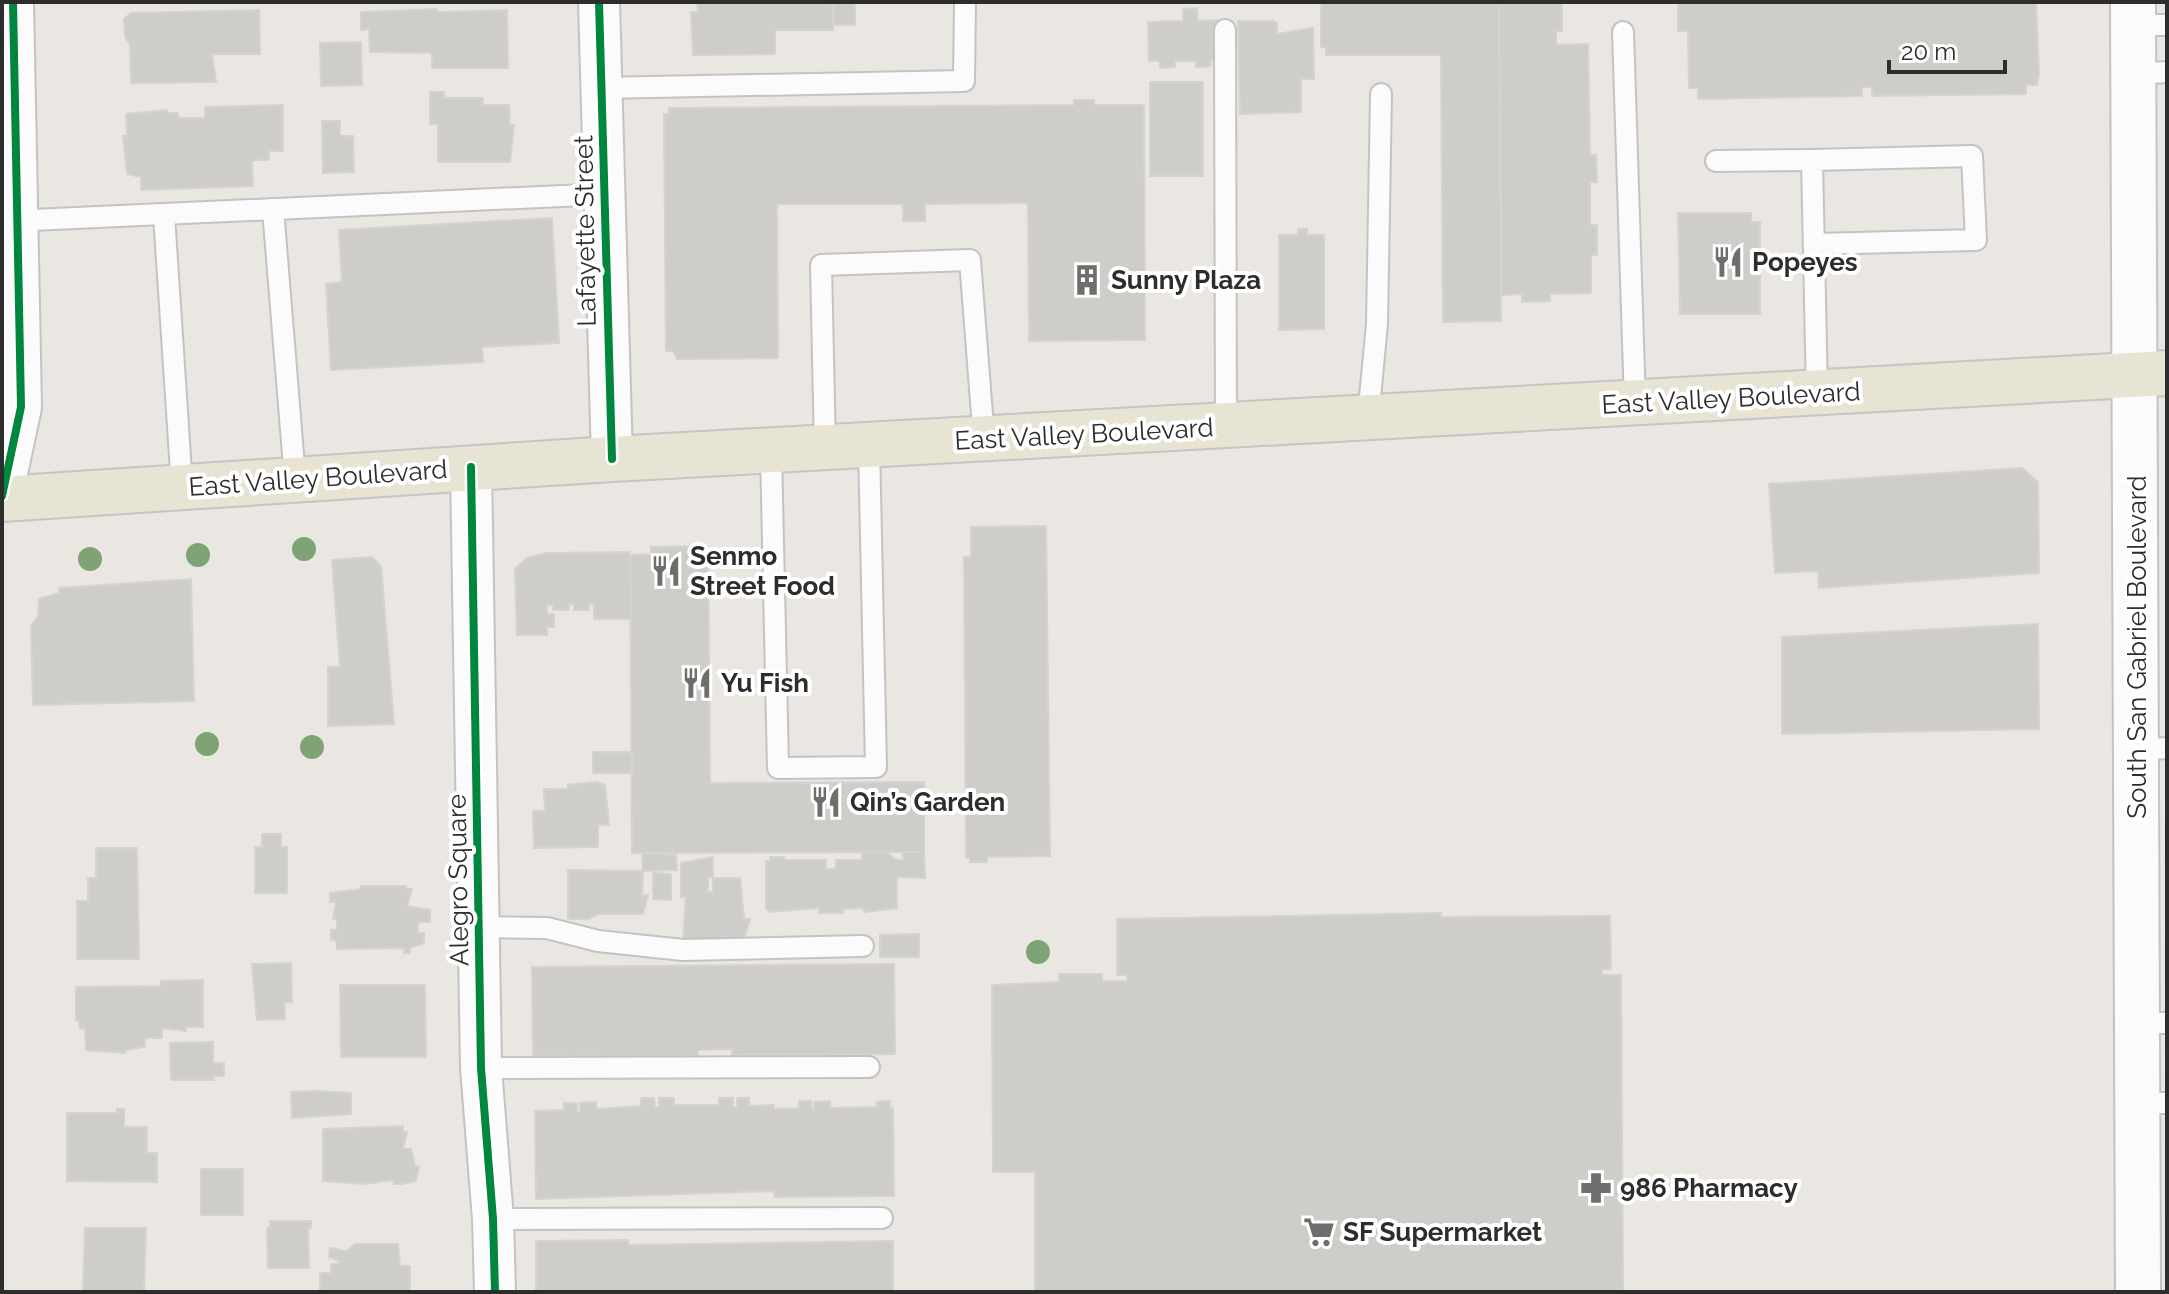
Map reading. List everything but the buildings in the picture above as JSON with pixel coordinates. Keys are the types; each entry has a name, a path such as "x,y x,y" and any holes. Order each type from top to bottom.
{"main road":[{"name":"South San Gabriel Boulevard","path":"2138,1292 2152,1103 2150,73 2144,17"},
{"name":"East Valley Boulevard","path":"2,498 471,467 2152,374"}],"street":[{"path":"2,498 21,407 10,221 13,2"},
{"name":"Lafayette Street","path":"599,2 612,459"},
{"name":"Alegro Square","path":"471,467 481,1068 493,1219 495,1292"}],"lane":[{"path":"601,88 964,81 965,2"},
{"path":"1225,30 1226,426"},
{"path":"1623,32 1635,403"},
{"path":"1368,418 1377,324 1381,94"},
{"path":"1716,161 1972,156 1976,240 1814,244"},
{"path":"1812,160 1817,393"},
{"path":"10,221 605,194"},
{"path":"273,209 295,479"},
{"path":"164,215 182,487"},
{"path":"825,448 821,265 970,260 984,440"},
{"path":"771,451 778,768 876,767 869,445"},
{"path":"478,927 547,928 598,941 683,950 863,946"},
{"path":"481,1068 869,1067"},
{"path":"493,1219 882,1218"}],"cycle path":[{"path":"2,496 21,407 13,2"},
{"path":"599,2 612,459"},
{"path":"471,467 481,1068 493,1219 495,1292"}],"place":[{"name":"Popeyes","path":"1728,262"},
{"name":"Sunny Plaza","path":"1087,280"},
{"name":"Senmo Street Food","path":"666,571"},
{"name":"Yu Fish","path":"697,683"},
{"name":"Qin’s Garden","path":"826,802"},
{"name":"986 Pharmacy","path":"1596,1188"},
{"name":"SF Supermarket","path":"1319,1232"}]}
